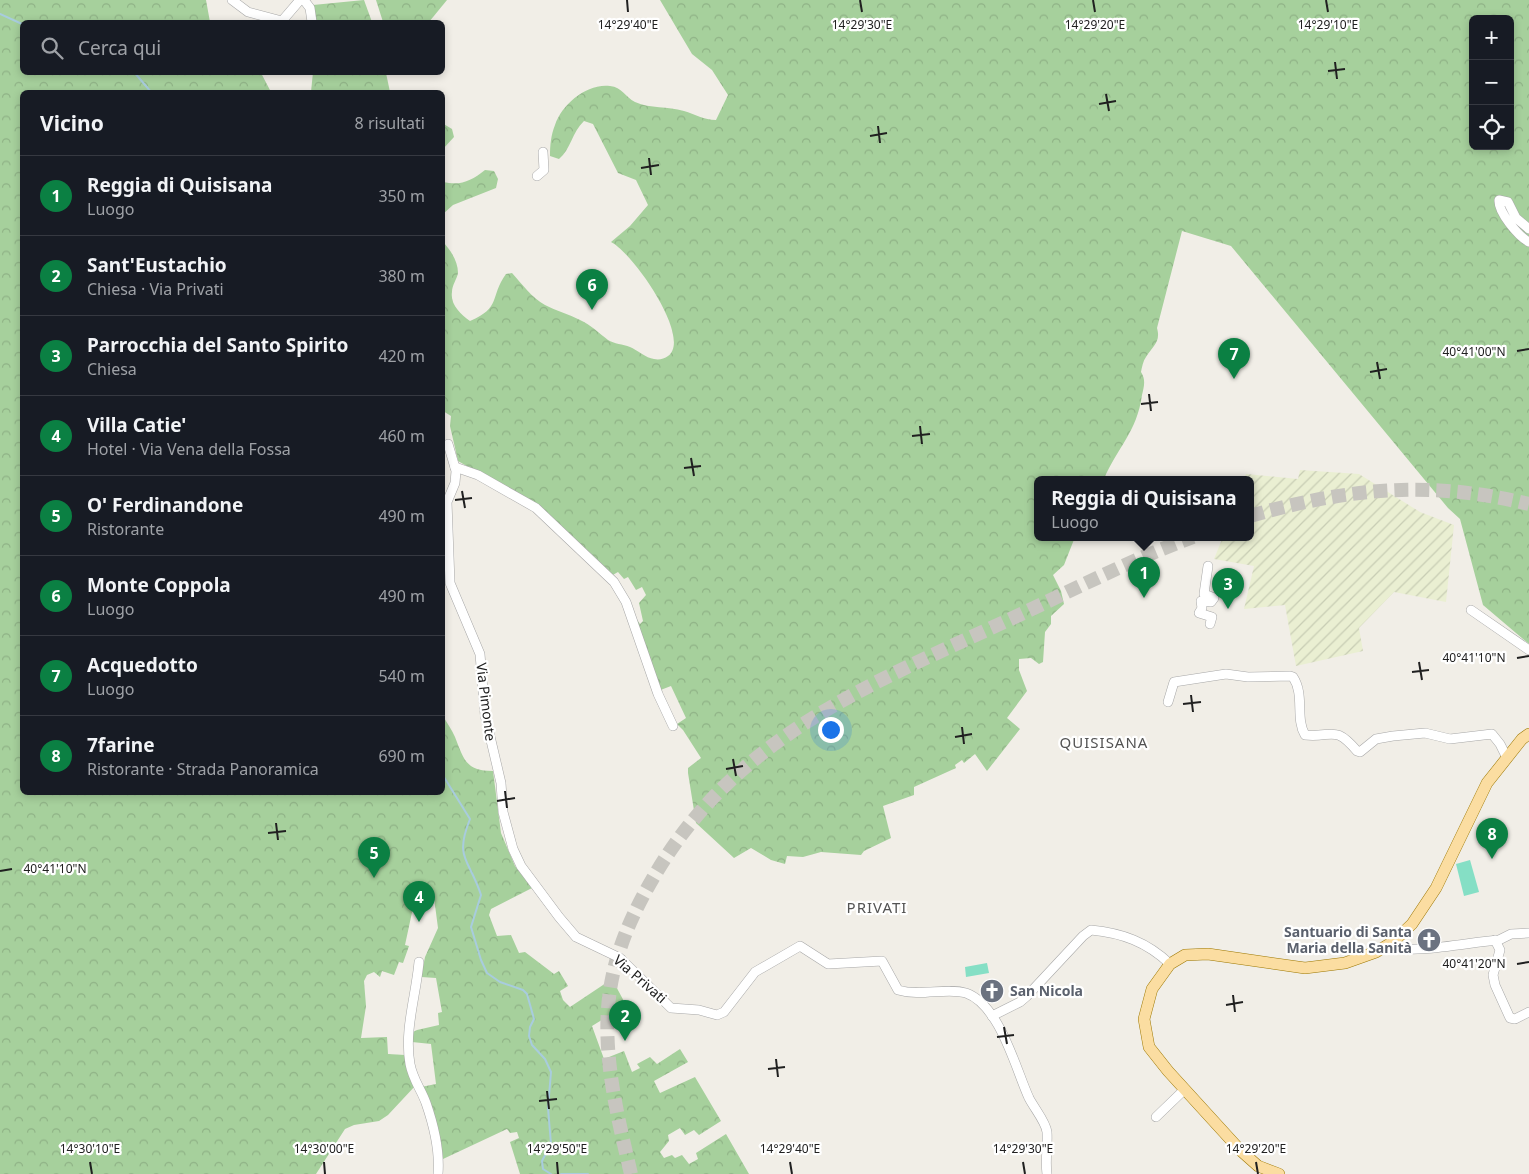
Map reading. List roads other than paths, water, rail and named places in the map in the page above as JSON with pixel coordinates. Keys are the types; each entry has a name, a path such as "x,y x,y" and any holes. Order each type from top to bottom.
{"main road":[{"path":"1279,1174 1258,1166 1240,1150 1184,1090 1149,1047 1144,1019 1152,989 1170,964 1185,955 1208,954 1305,968 1345,963 1387,946 1412,924 1436,888 1487,782 1522,739 1529,734"}],"street":[{"path":"232,0 248,12 278,20"},
{"path":"283,20 302,0 310,8 312,20"},
{"path":"537,176 544,170 543,152"},
{"path":"1529,229 1516,218 1508,202 1500,200 1499,206 1502,213 1516,232 1529,242"},
{"name":"Via Pimonte","path":"448,444 456,483 446,502 450,578 453,593 480,654 485,715 501,783 503,797 501,802 506,826 521,866 567,928 576,937 584,941"},
{"path":"454,466 478,475 536,508 614,582 626,602 658,694 673,726"},
{"path":"1208,566 1204,594 1214,598 1211,602 1201,601 1202,608 1199,613 1212,617 1210,624"},
{"path":"1471,610 1529,650"},
{"path":"1168,702 1174,682 1226,674 1248,677 1290,676 1293,677 1298,685 1301,728 1305,735 1332,733 1346,738 1357,752 1360,752 1376,739 1393,736 1425,733 1450,739 1492,734 1507,758"},
{"path":"1047,1174 1047,1130 1030,1099 1018,1065 992,1016 1020,1002 1082,936 1091,930 1131,938 1160,954 1170,964"},
{"path":"1387,946 1397,950 1495,940 1511,934 1529,933"},
{"path":"1495,940 1500,950 1494,975 1501,999 1512,1019 1529,1012"},
{"name":"Via Privati","path":"584,941 620,958 671,1008 699,1010 717,1015 724,1012 755,972 800,946 828,964 882,961 898,990 908,993 965,993 975,998 992,1016"},
{"path":"419,962 408,1035 409,1054 414,1081 426,1101 437,1143 438,1174"},
{"path":"1156,1117 1184,1090"}],"waterway":[{"path":"0,14 20,23"},
{"path":"137,75 149,90"},
{"path":"445,779 470,819 465,832 463,851 481,895 471,927 481,960 487,973 500,982 523,990 527,994 534,1019 530,1027 529,1036 532,1045 545,1059 551,1072 548,1108 551,1144 542,1161 543,1169 551,1174"},
{"path":"561,1174 588,1174"}],"tunnel":[{"path":"1254,515 1321,499 1389,490 1457,492 1492,496 1529,504"},
{"path":"631,1174 615,1100 608,1049 607,1024 613,974 620,948 642,897 688,826 725,786 765,751 809,721 855,694 904,669 1145,556 1183,541"}],"place":[{"name":"Monte Coppola","path":"592,310"},
{"name":"Acquedotto","path":"1234,379"},
{"name":"Reggia di Quisisana","path":"1144,598"},
{"name":"Parrocchia del Santo Spirito","path":"1228,609"},
{"name":"7farine","path":"1492,859"},
{"name":"O' Ferdinandone","path":"374,878"},
{"name":"Villa Catie'","path":"419,922"},
{"name":"Santuario di Santa Maria della Sanità","path":"1429,940"},
{"name":"San Nicola","path":"992,991"},
{"name":"Sant'Eustachio","path":"625,1041"}],"district":[{"name":"QUISISANA","path":"1104,743"},
{"name":"PRIVATI","path":"877,908"}]}
